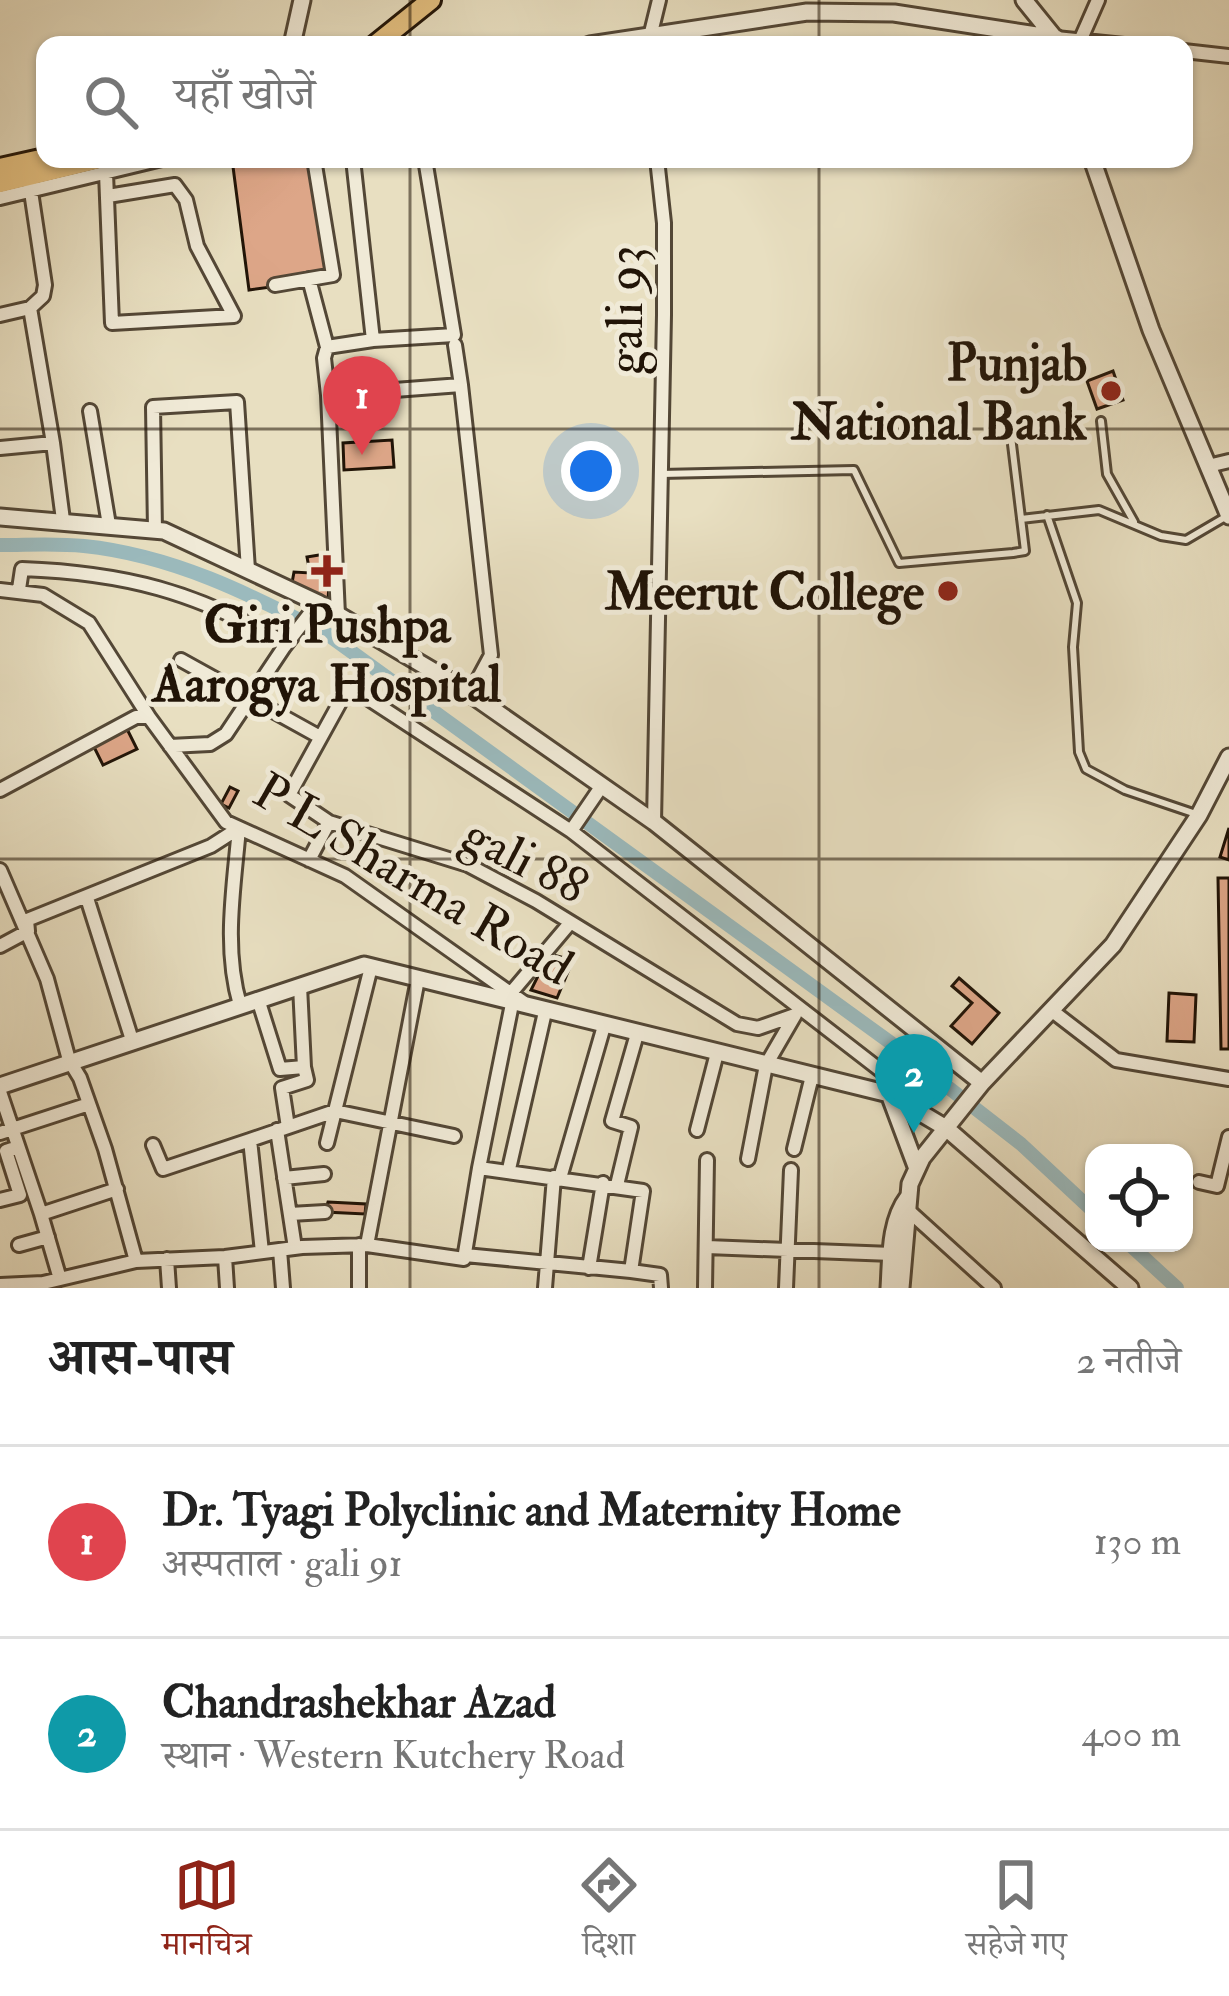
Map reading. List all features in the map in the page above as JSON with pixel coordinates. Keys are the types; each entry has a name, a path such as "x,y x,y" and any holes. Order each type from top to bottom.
{"main road":[{"path":"386,36 431,0"},
{"path":"0,168 32,172 79,168"},
{"path":"0,183 32,172"}],"street":[{"path":"294,36 302,0"},
{"path":"650,36 659,0"},
{"path":"1024,0 1053,36"},
{"path":"1082,36 1098,0"},
{"path":"663,36 806,6 894,14 1023,36"},
{"path":"1193,52 1229,56"},
{"path":"102,168 109,196 112,323 234,316 196,246 186,200 175,185 109,196"},
{"path":"275,285 333,275 315,168"},
{"path":"354,168 373,340"},
{"path":"426,168 461,385 491,655 470,694"},
{"name":"gali 93","path":"654,821 664,246 658,168"},
{"path":"1095,168 1151,330 1229,516"},
{"path":"0,198 32,172"},
{"path":"0,315 30,308 43,296 32,172"},
{"path":"309,279 326,352 338,615"},
{"path":"30,308 63,520"},
{"path":"326,352 373,340 454,340"},
{"path":"328,395 461,385"},
{"path":"155,530 153,407 237,402 248,570"},
{"path":"90,411 110,525"},
{"path":"0,448 53,443"},
{"path":"1208,466 1229,461"},
{"path":"0,517 155,530 338,615 470,694 654,821 978,1089"},
{"path":"19,589 22,569 81,571 157,585 252,624 286,644"},
{"name":"P L Sharma Road","path":"0,590 19,589 67,607 89,623 149,717 226,822 345,876 511,999"},
{"path":"170,746 210,744 226,734 317,604"},
{"path":"181,660 320,737"},
{"path":"309,860 329,822 289,795 349,686 571,831 888,1076 885,1093 917,1169"},
{"path":"0,790 136,717 149,717"},
{"path":"901,1288 917,1169 978,1089 1113,945 1199,815 1229,757"},
{"path":"571,831 601,787"},
{"name":"gali 88","path":"329,822 468,865 737,1024 758,1028 795,1015 766,1065"},
{"path":"28,931 27,920 211,846 239,828"},
{"path":"239,828 230,927 231,975 240,1005"},
{"path":"0,870 47,979 136,1261"},
{"path":"87,898 132,1040"},
{"path":"465,1255 511,999 570,923"},
{"path":"0,946 28,931"},
{"path":"60,1280 18,1147 6,1131 0,1089 69,1060 364,965 371,967 327,1143"},
{"name":"P L Sharma Road","path":"371,967 885,1093 946,1127 1130,1288"},
{"path":"359,1288 363,1245 418,979"},
{"path":"284,1288 290,1214 284,1178 282,1088 307,1080 300,986"},
{"path":"258,999 280,1070 304,1067"},
{"path":"1052,1010 1116,1060 1229,1079"},
{"path":"509,1169 540,1011"},
{"path":"545,1288 557,1177 604,1026"},
{"path":"589,1268 610,1184 631,1126 612,1121 637,1034"},
{"path":"697,1130 717,1053"},
{"path":"748,1159 766,1065"},
{"path":"794,1148 812,1076"},
{"path":"6,1131 89,1104"},
{"path":"152,1144 163,1169 335,1111 454,1136"},
{"path":"250,1140 262,1252"},
{"path":"1199,1182 1223,1187 1229,1140"},
{"path":"0,1200 20,1195 6,1150 18,1147"},
{"path":"705,1288 707,1160"},
{"path":"479,1168 643,1191 631,1271"},
{"path":"786,1288 790,1170"},
{"path":"284,1178 324,1174"},
{"path":"41,1214 117,1190"},
{"path":"889,1288 898,1209 909,1205"},
{"path":"909,1205 994,1288"},
{"path":"290,1214 325,1212"},
{"path":"19,1245 48,1237"},
{"path":"0,1285 60,1280 136,1261 363,1245 631,1271 661,1276 661,1288"},
{"path":"707,1247 892,1254"},
{"path":"225,1257 227,1288"},
{"path":"167,1259 170,1288"},
{"path":"95,1272 97,1288"}],"lane":[{"path":"1101,421 1107,474 1136,526"},
{"path":"661,474 854,470 898,563 1025,550 1010,428"},
{"path":"1021,519 1100,510 1186,540 1229,516"},
{"path":"1047,515 1077,604 1074,668 1079,752 1086,769 1125,790 1199,815"}],"building":[{"path":"233,168 309,168 331,279 249,290"},
{"path":"1113,371 1123,400 1097,409 1087,381"},
{"path":"392,440 394,467 344,470 343,443"},
{"path":"331,553 328,600 292,583 294,572 310,573 307,557"},
{"path":"127,729 137,749 103,765 93,745"},
{"path":"230,787 238,791 229,808 221,804"},
{"path":"1229,828 1229,860 1220,857"},
{"path":"1218,878 1229,878 1229,1049 1221,1049"},
{"path":"549,954 573,960 557,998 531,990"},
{"path":"959,978 999,1013 972,1044 951,1026 972,1003 952,986"},
{"path":"1169,993 1196,995 1194,1042 1167,1041"},
{"path":"328,1202 366,1204 365,1214 325,1212"}],"waterway":[{"path":"0,545 84,546 148,558 239,591 327,634 891,1043 1021,1144 1085,1204"},
{"path":"1138,1252 1177,1288"}],"place":[{"name":"Punjab National Bank","path":"1111,391"},
{"name":"Dr. Tyagi Polyclinic and Maternity Home","path":"362,455"},
{"name":"Giri Pushpa Aarogya Hospital","path":"327,571"},
{"name":"Meerut College","path":"948,591"},
{"name":"Chandrashekhar Azad","path":"914,1133"}]}
